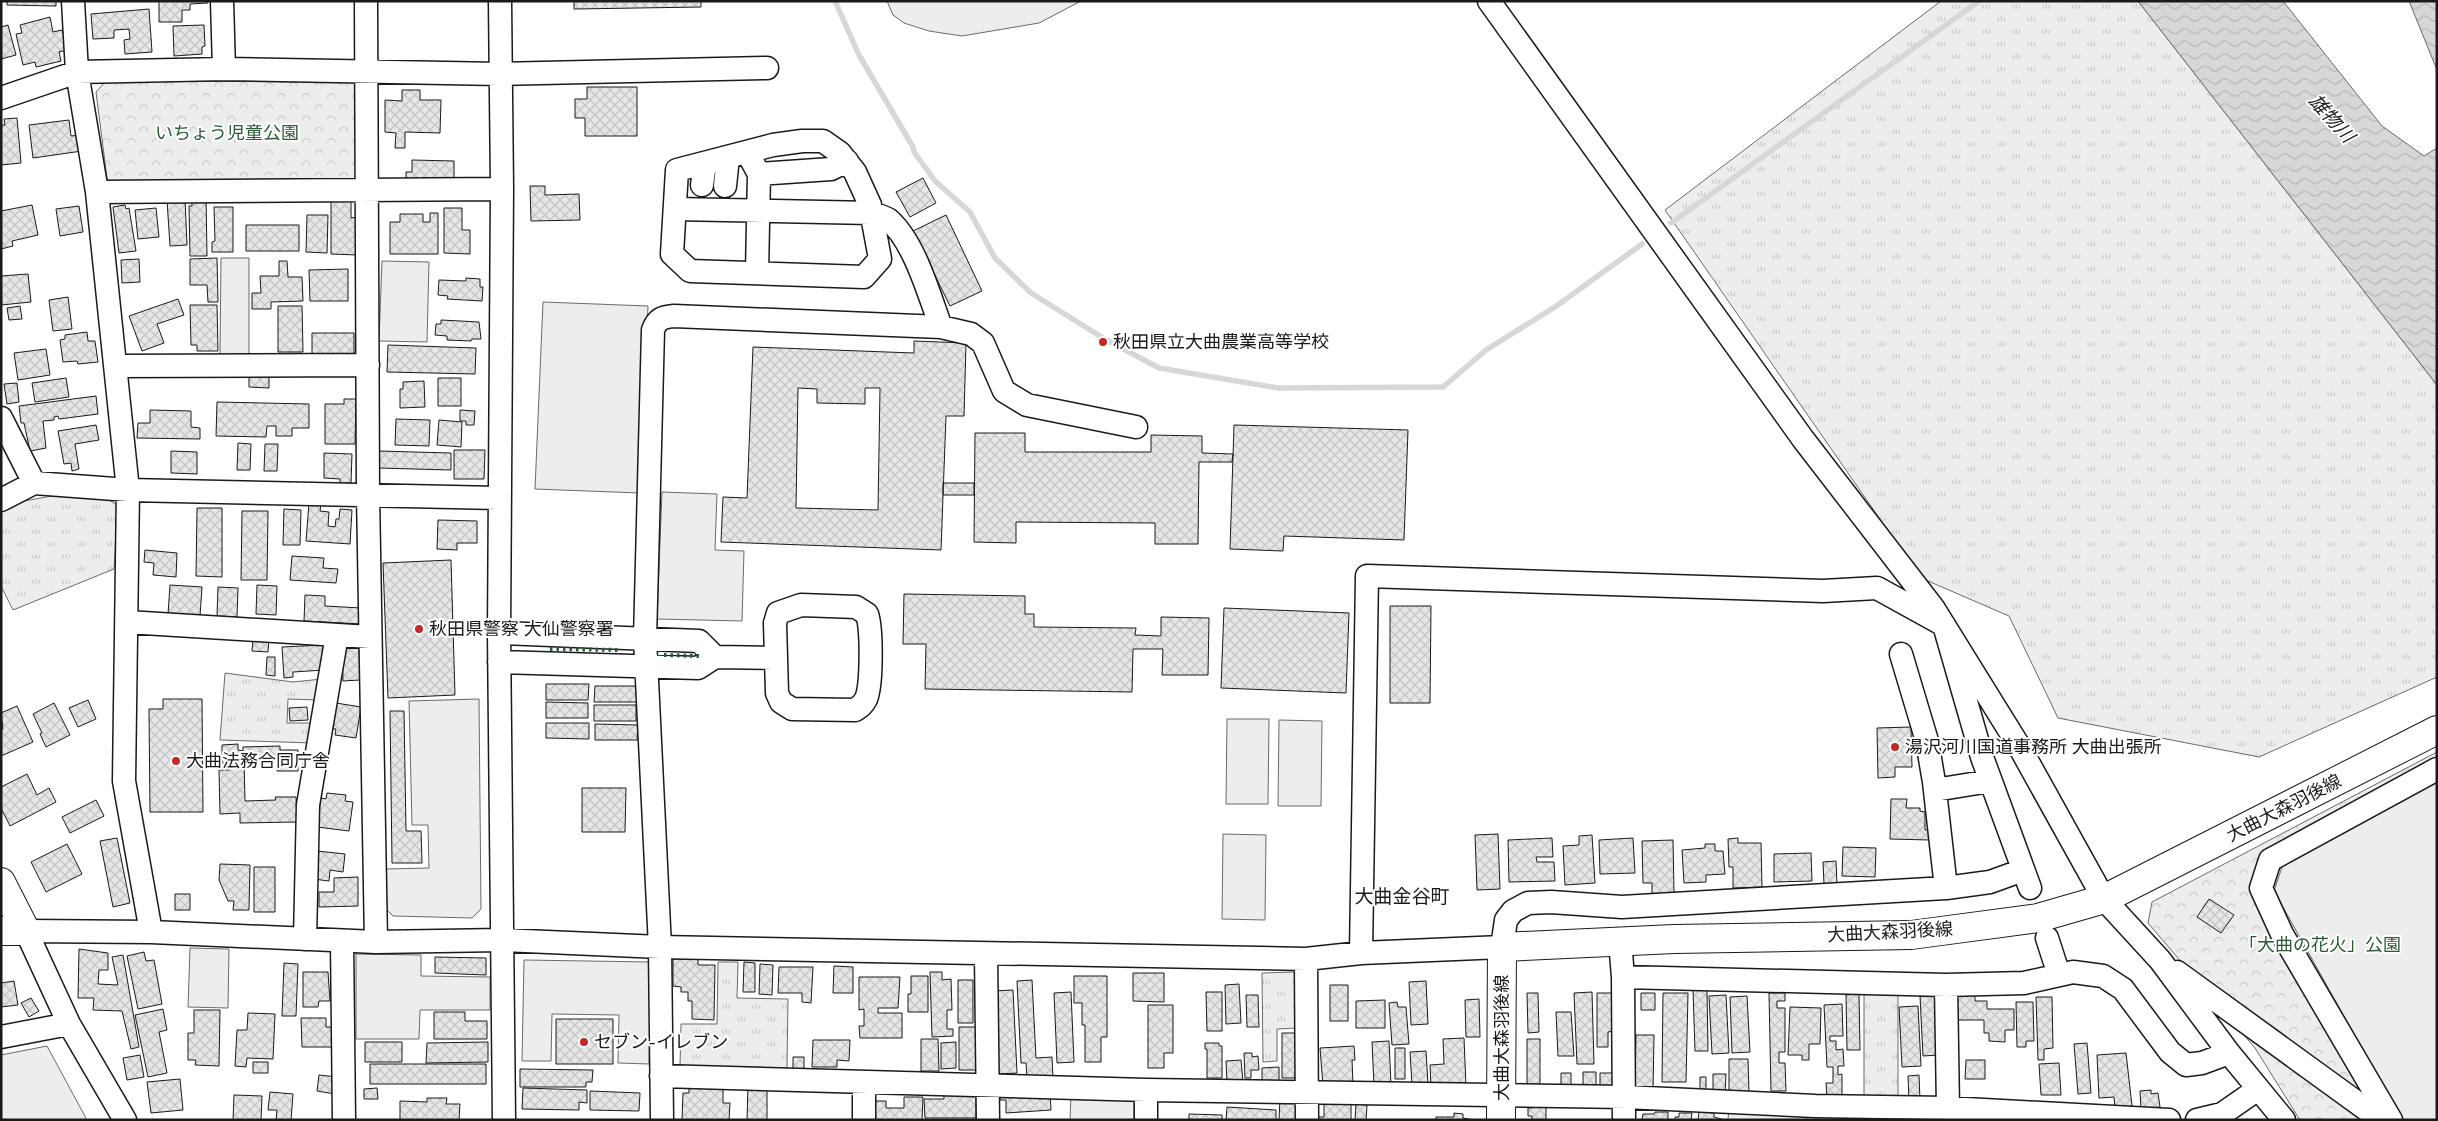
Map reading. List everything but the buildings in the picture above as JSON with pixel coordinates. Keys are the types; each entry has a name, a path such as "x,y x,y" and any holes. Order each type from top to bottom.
{"main road":[{"name":"大曲大森羽後線","path":"1502,1108 1502,947 1620,941 1911,935 2038,918 2104,899 2437,730"},
{"path":"1,882 14,931"}],"street":[{"path":"73,1 78,72 97,192 128,490 124,781 151,932"},
{"path":"222,1 224,69"},
{"path":"366,1 368,495 376,942"},
{"path":"500,1 502,189 498,498 504,1120"},
{"path":"1489,1 1803,439 1934,609 2019,746 2104,899 2160,960 2229,1053 2284,1120"},
{"path":"1,98 78,72 224,69 500,74 767,68"},
{"path":"822,140 840,153 855,172 870,205 880,259 864,276 690,271 672,254 677,170 737,155 773,145 822,140"},
{"path":"737,155 759,174 831,169 847,162"},
{"path":"725,186 737,155"},
{"path":"702,185 705,163"},
{"path":"757,273 759,174"},
{"path":"97,192 502,189"},
{"path":"675,208 871,213 883,216 890,221 904,240 920,272 941,327"},
{"path":"662,1120 660,947 645,639 652,330 656,323 661,318 674,316 941,327 971,334 983,342 1004,391 1026,404 1136,427"},
{"path":"116,366 368,365"},
{"path":"1,418 34,483"},
{"path":"1,500 34,483 128,490 498,498"},
{"path":"14,931 151,932 376,942 502,940 660,947 1306,959 1361,953 1502,947 1506,920 1513,911 1528,903 1551,902 1622,907 1946,888 2026,879 1990,780 1957,677 1944,625 1876,588 1823,591 1367,576 1361,953"},
{"path":"801,605 856,607 867,614 871,631 868,692 861,706 855,710 792,709 786,707 777,692 775,658 775,623 778,613 785,609 801,605"},
{"path":"127,622 370,637"},
{"path":"499,633 700,642 715,657"},
{"path":"304,939 308,805 337,635"},
{"path":"1901,654 1927,741 1935,790 1946,888"},
{"path":"499,662 698,668 715,657 775,658"},
{"path":"2391,1120 2282,934 2261,888 2270,860 2437,769"},
{"path":"1935,790 1990,780"},
{"path":"14,931 125,1120"},
{"path":"2047,938 2059,975"},
{"path":"342,941 344,1120"},
{"path":"1620,941 1624,977 1624,1120"},
{"path":"986,954 988,1120"},
{"path":"1306,959 1307,1120"},
{"path":"2160,960 2381,1120"},
{"path":"1624,977 1946,985 2024,983 2074,972 2103,976 2123,989 2170,1052 2186,1065 2202,1063 2229,1053"},
{"path":"1941,1112 1946,985"},
{"path":"1,1037 69,1024"},
{"path":"661,1076 864,1083 1308,1093 1502,1108 1625,1097 1815,1113 1941,1112 2169,1120"},
{"path":"864,1083 864,1120"},
{"path":"2197,1120 2222,1114 2258,1088"},
{"path":"1146,1090 1146,1120"}],"green space":[{"path":"1941,1 2138,1 2437,385 2437,677 2259,757 2058,718 2009,616 1921,578 1665,210"},
{"name":"いちょう児童公園","path":"106,81 357,82 359,185 108,186 96,92"},
{"path":"57,495 105,497 118,506 114,569 13,610 1,586 1,511 19,502"},
{"path":"225,673 293,682 322,679 319,700 288,699 287,723 313,723 312,743 220,740"},
{"name":"「大曲の花火」公園","path":"2437,752 2437,1120 2300,1120 2255,1048 2148,923 2152,902"},
{"path":"718,962 738,962 737,998 788,999 787,1068 680,1066 681,1024 717,1024"},
{"path":"1296,972 1297,1028 1277,1029 1277,1061 1263,1062 1262,973"},
{"path":"1864,992 1898,992 1898,1102 1864,1102"}],"shaded area":[{"path":"887,1 1081,1 1039,23 962,36 929,31 904,23 893,15"},
{"path":"221,258 249,258 249,354 220,355"},
{"path":"382,261 429,262 427,342 379,341"},
{"path":"543,302 648,306 640,493 535,489"},
{"path":"662,492 717,494 715,550 744,551 742,621 657,619"},
{"path":"479,699 481,909 472,918 393,916 387,910 386,869 429,868 428,825 412,825 409,701"},
{"path":"1227,719 1269,719 1268,804 1226,804"},
{"path":"1279,720 1322,721 1321,806 1278,806"},
{"path":"2437,778 2437,1120 2402,1120 2274,891 2283,864"},
{"path":"1223,834 1266,835 1265,920 1222,919"},
{"path":"190,948 229,949 228,1008 188,1007"},
{"path":"356,954 421,955 421,976 490,977 490,1010 420,1010 419,1039 356,1039"},
{"path":"524,960 651,962 649,1064 618,1063 619,1015 552,1014 551,1061 522,1061"},
{"path":"47,1046 87,1120 1,1120 1,1055"},
{"path":"1071,1095 1134,1097 1134,1120 1070,1120"},
{"path":"1729,1106 1806,1109 1806,1120 1728,1120"}],"water":[{"name":"雄物川","path":"2138,1 2283,1 2382,126 2424,156 2437,148 2437,385"},
{"path":"2409,1 2437,1 2437,70"}],"waterway":[{"path":"835,1 859,55 913,147 914,152 935,181 970,212 995,258 1031,293 1103,338 1159,368 1278,388 1443,387 1486,350 1555,307 1642,244"},
{"path":"1671,223 1979,1"}],"hedge":[{"path":"550,649 621,650"},
{"path":"664,655 699,656"}],"place":[{"name":"秋田県立大曲農業高等学校","path":"1103,342"},
{"name":"秋田県警察 大仙警察署","path":"419,629"},
{"name":"湯沢河川国道事務所 大曲出張所","path":"1895,747"},
{"name":"大曲法務合同庁舎","path":"176,761"},
{"name":"セブン-イレブン","path":"584,1042"}],"district":[{"name":"大曲金谷町","path":"1402,896"}]}
